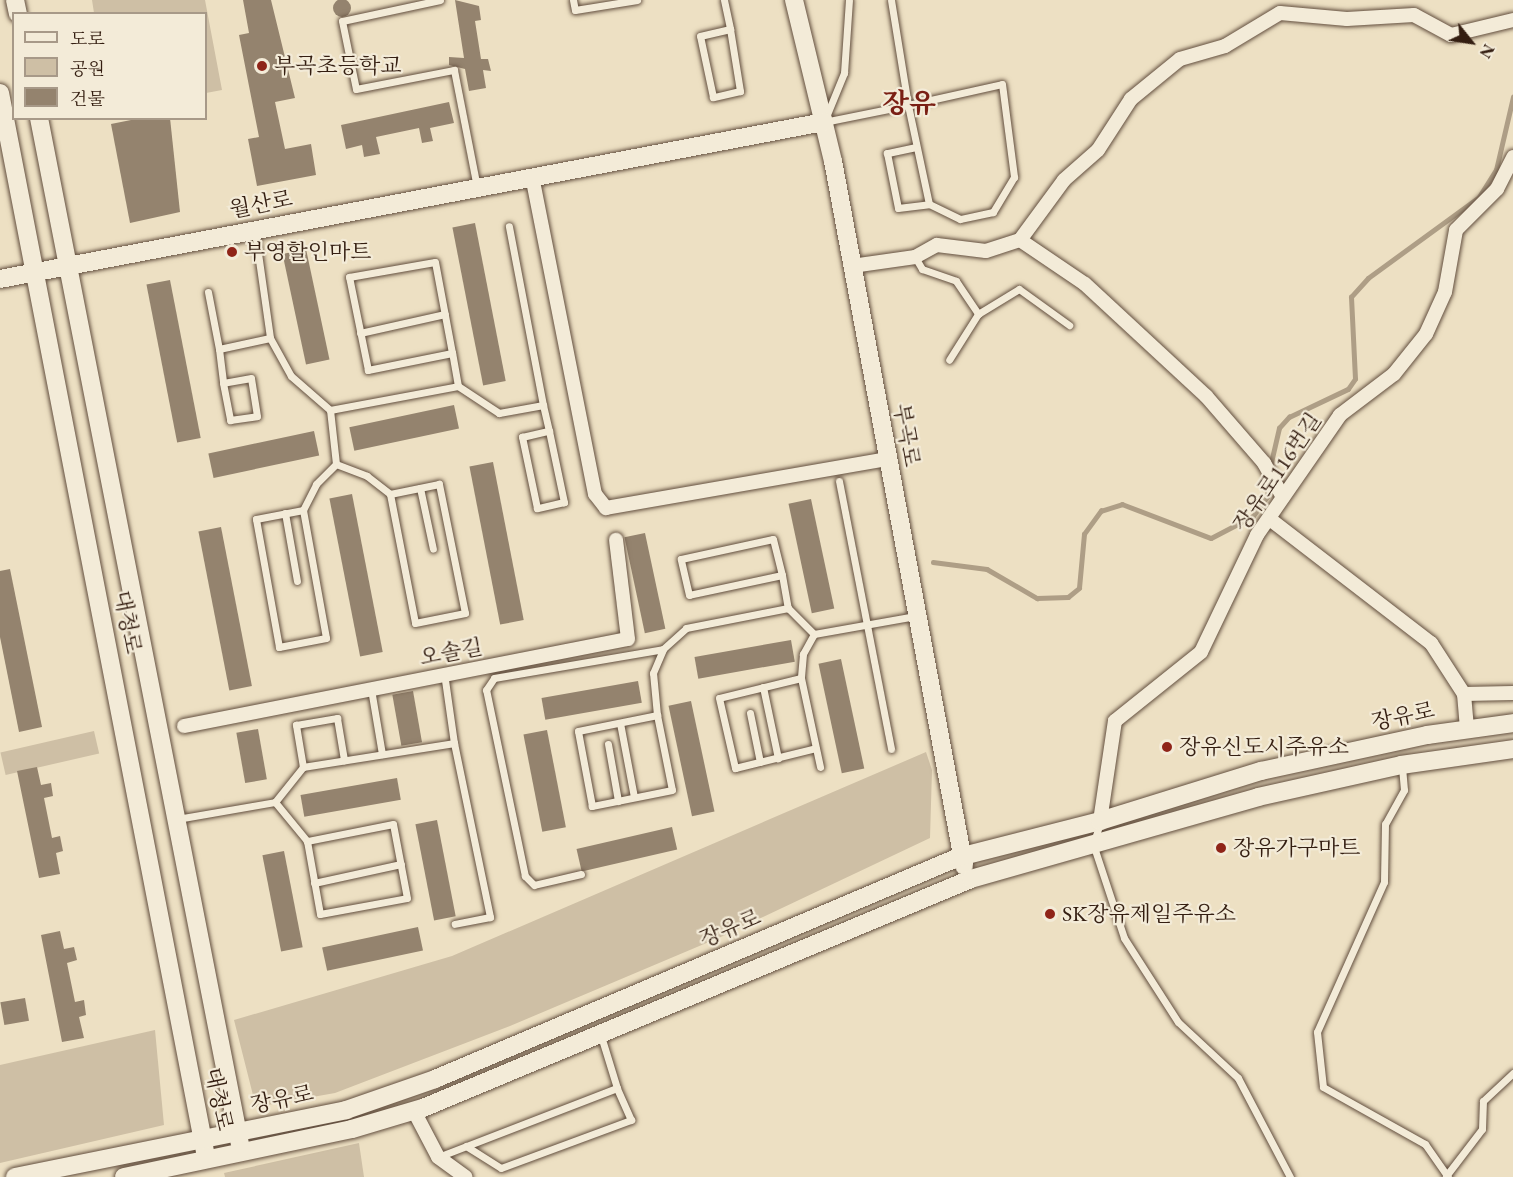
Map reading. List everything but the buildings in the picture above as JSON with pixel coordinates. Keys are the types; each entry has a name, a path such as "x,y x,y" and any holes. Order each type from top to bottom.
{"main road":[{"name":"부곡로","path":"794,0 824,122 852,266 958,857 971,879"},
{"name":"대청로","path":"0,93 38,272 207,1160"},
{"name":"대청로","path":"39,120 70,266 241,1152"},
{"name":"월산로","path":"0,279 824,122"},
{"name":"장유로","path":"15,1177 346,1110 435,1079 958,857 1101,821 1261,771 1467,728 1513,723"},
{"name":"장유로","path":"124,1177 207,1160 414,1111 971,879 1258,797 1401,765 1513,750"}],"street":[{"path":"852,266 915,257 937,245 986,251 1020,240 1064,180 1098,150 1131,99 1180,59 1225,46 1280,13 1347,19 1414,15 1451,35 1513,20"},
{"name":"장유로116번길","path":"1101,821 1115,721 1201,652 1257,536 1271,520 1283,497 1340,416 1394,374 1426,334 1445,292 1456,230 1497,189 1513,157"},
{"path":"532,176 595,494 606,508 887,459"},
{"path":"1020,240 1085,284 1206,396 1264,463 1283,497"},
{"name":"장유로","path":"1271,520 1431,644 1464,694 1467,728"},
{"name":"오솔길","path":"184,726 628,639 616,540"},
{"name":"장유로","path":"1464,694 1513,693"},
{"path":"414,1111 438,1157 466,1177"}],"lane":[{"path":"440,0 342,21 356,89 454,70 477,187"},
{"path":"573,0 575,10 637,0"},
{"path":"724,0 730,29 740,91 713,97 700,36 730,29"},
{"path":"824,122 844,74 849,0"},
{"path":"891,0 908,105 928,204"},
{"path":"824,122 1002,84 1014,177 993,212 960,219 928,204 898,208 887,153 916,147"},
{"path":"509,226 564,502 537,508 522,437 549,431"},
{"path":"255,230 270,338 291,376 330,410 336,464"},
{"path":"915,257 922,269 956,281 978,314"},
{"path":"452,353 368,370 349,277 435,262 445,314 458,386"},
{"path":"949,360 978,314 1019,289 1069,325"},
{"path":"208,292 219,349 223,383 230,420 257,416 251,378 223,383"},
{"path":"360,333 445,314"},
{"path":"219,349 270,338"},
{"path":"330,410 458,386 499,413 543,405"},
{"path":"336,464 367,476 390,494 416,623 465,613 439,484 390,494"},
{"path":"303,510 256,519 279,647 326,638 303,510 316,484 336,464"},
{"path":"839,481 891,749"},
{"path":"420,488 433,549"},
{"path":"285,513 297,581"},
{"path":"782,575 689,595 681,559 773,539 782,575 788,608 814,634"},
{"path":"657,716 578,731 592,806 672,790 657,716 653,673 663,649 686,628 788,608"},
{"path":"820,767 801,678 803,654 814,634 866,622 915,616"},
{"path":"580,874 534,885 525,876 486,690 494,678 663,649"},
{"path":"801,678 719,698 735,768 816,748"},
{"path":"444,680 454,743 490,917 455,924"},
{"path":"763,687 778,758"},
{"path":"372,695 382,754"},
{"path":"750,713 760,762"},
{"path":"303,767 296,725 337,718 344,760"},
{"path":"620,723 634,797"},
{"path":"177,819 275,802 303,767 454,743"},
{"path":"608,744 618,801"},
{"path":"1401,765 1404,790 1385,824 1384,882 1317,1032 1323,1087 1425,1144 1447,1176 1482,1128 1483,1101 1513,1073"},
{"path":"275,802 306,841 320,914 407,898 393,825 306,841"},
{"path":"1101,821 1093,844 1124,938 1178,1022 1238,1078 1290,1177"},
{"path":"314,883 401,864"},
{"path":"466,1146 501,1168 631,1120 617,1088 600,1034"},
{"path":"438,1157 617,1088"}],"green space":[{"path":"92,0 205,0 222,90 207,93 207,12 94,12"},
{"path":"94,731 99,753 6,775 0,753"},
{"path":"926,752 932,770 930,838 723,936 510,1026 335,1093 256,1107 234,1020 452,956"},
{"path":"155,1030 164,1125 0,1163 0,1065"},
{"path":"359,1143 364,1177 225,1177 224,1173"}],"waterway":[{"path":"1270,467 1279,428 1289,417 1348,389 1355,379 1351,297 1368,278 1479,197 1496,170 1513,97"},
{"path":"933,562 987,569 1037,598 1068,597 1079,588 1084,534 1101,511 1122,504 1211,538 1253,516 1267,497 1269,478"}],"place":[{"name":"부곡초등학교","path":"262,66"},
{"name":"부영할인마트","path":"232,252"},
{"name":"장유신도시주유소","path":"1167,747"},
{"name":"장유가구마트","path":"1221,848"},
{"name":"SK장유제일주유소","path":"1050,914"}],"district":[{"name":"장유","path":"909,103"}]}
